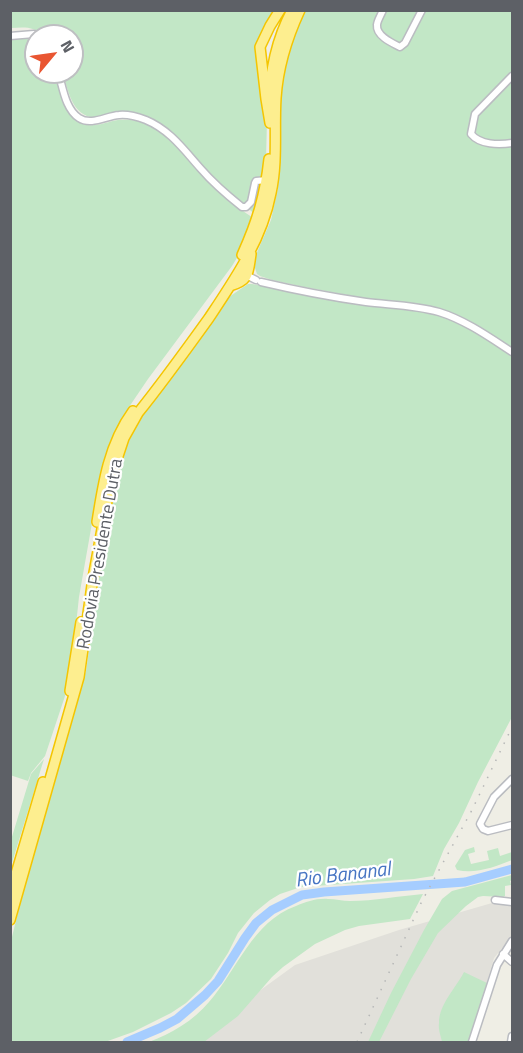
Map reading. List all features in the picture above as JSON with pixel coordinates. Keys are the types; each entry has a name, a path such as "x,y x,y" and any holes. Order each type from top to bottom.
{"highway":[{"path":"270,123 260,47 280,10"},
{"name":"Rodovia Presidente Dutra","path":"10,894 70,691 108,463 117,439 131,413 226,284 252,233 263,201 267,180 271,74 279,42 292,10"},
{"name":"Rodovia Presidente Dutra","path":"10,920 79,677 104,513 119,451 138,413 198,334 253,248 268,207 273,183 279,74 287,40 300,10"},
{"path":"230,286 255,279 253,248"},
{"path":"10,870 20,857"}],"street":[{"path":"383,10 377,24 378,30 388,41 400,47 405,43 422,10"},
{"path":"513,76 475,114 471,134 476,140 513,144"},
{"path":"62,84 71,111 77,117 89,121 125,115 145,119 166,131 219,188 242,207 246,207 251,202 256,181 267,180"},
{"path":"255,279 297,291 362,302 409,306 440,313 458,320 513,352"},
{"path":"513,779 494,797 480,822 483,829 488,831 513,825"},
{"path":"495,900 513,902"},
{"path":"472,1042 497,965 513,941"},
{"path":"503,954 513,962"},
{"path":"511,1042 513,1036"}],"shaded area":[{"path":"492,903 512,905 512,936 494,958 469,1042 189,1042 295,965 399,930"}],"green space":[{"path":"10,11 276,11 262,33 267,120 266,160 256,215 216,182 177,137 161,124 139,115 95,118 87,116 76,107 66,84 84,84 84,24 24,24 24,27 11,28"},
{"path":"303,11 512,11 512,348 445,310 304,287 257,274 255,257 271,220 278,188 281,94 286,56"},
{"path":"24,39 24,84 59,84 74,117 83,124 93,125 128,120 154,126 172,141 222,194 255,219 232,266 148,379 129,407 110,445 95,506 65,696 45,756 31,773 28,781 10,775 10,40"},
{"path":"248,284 436,315 463,325 512,354 512,717 444,849 433,876 301,887 280,894 254,913 238,933 211,979 186,1003 171,1013 133,1032 105,1042 11,1042 11,941 32,855 86,671 116,474 125,448 141,418 221,306 229,297"},
{"path":"44,759 11,866 11,840 31,774"},
{"path":"474,847 475,852 468,854 471,864 489,860 487,851 498,848 500,856 512,852 512,860 478,870 457,870 455,866 465,850"},
{"path":"512,875 511,885 505,886 505,896 478,897 438,933 411,979 379,1042 368,1042 391,993 442,899 452,891"},
{"path":"423,894 410,919 359,926 315,944 283,967 238,1016 204,1042 149,1042 182,1026 203,1009 257,935 281,913 320,899 359,901"},
{"path":"464,972 487,983 468,1042 442,1042 439,1026 442,1009"}],"waterway":[{"name":"Rio Bananal","path":"127,1042 177,1019 218,981 256,923 272,910 302,895 465,882 512,869"}],"railway":[{"path":"357,1042 422,901 472,810 512,727"}]}
